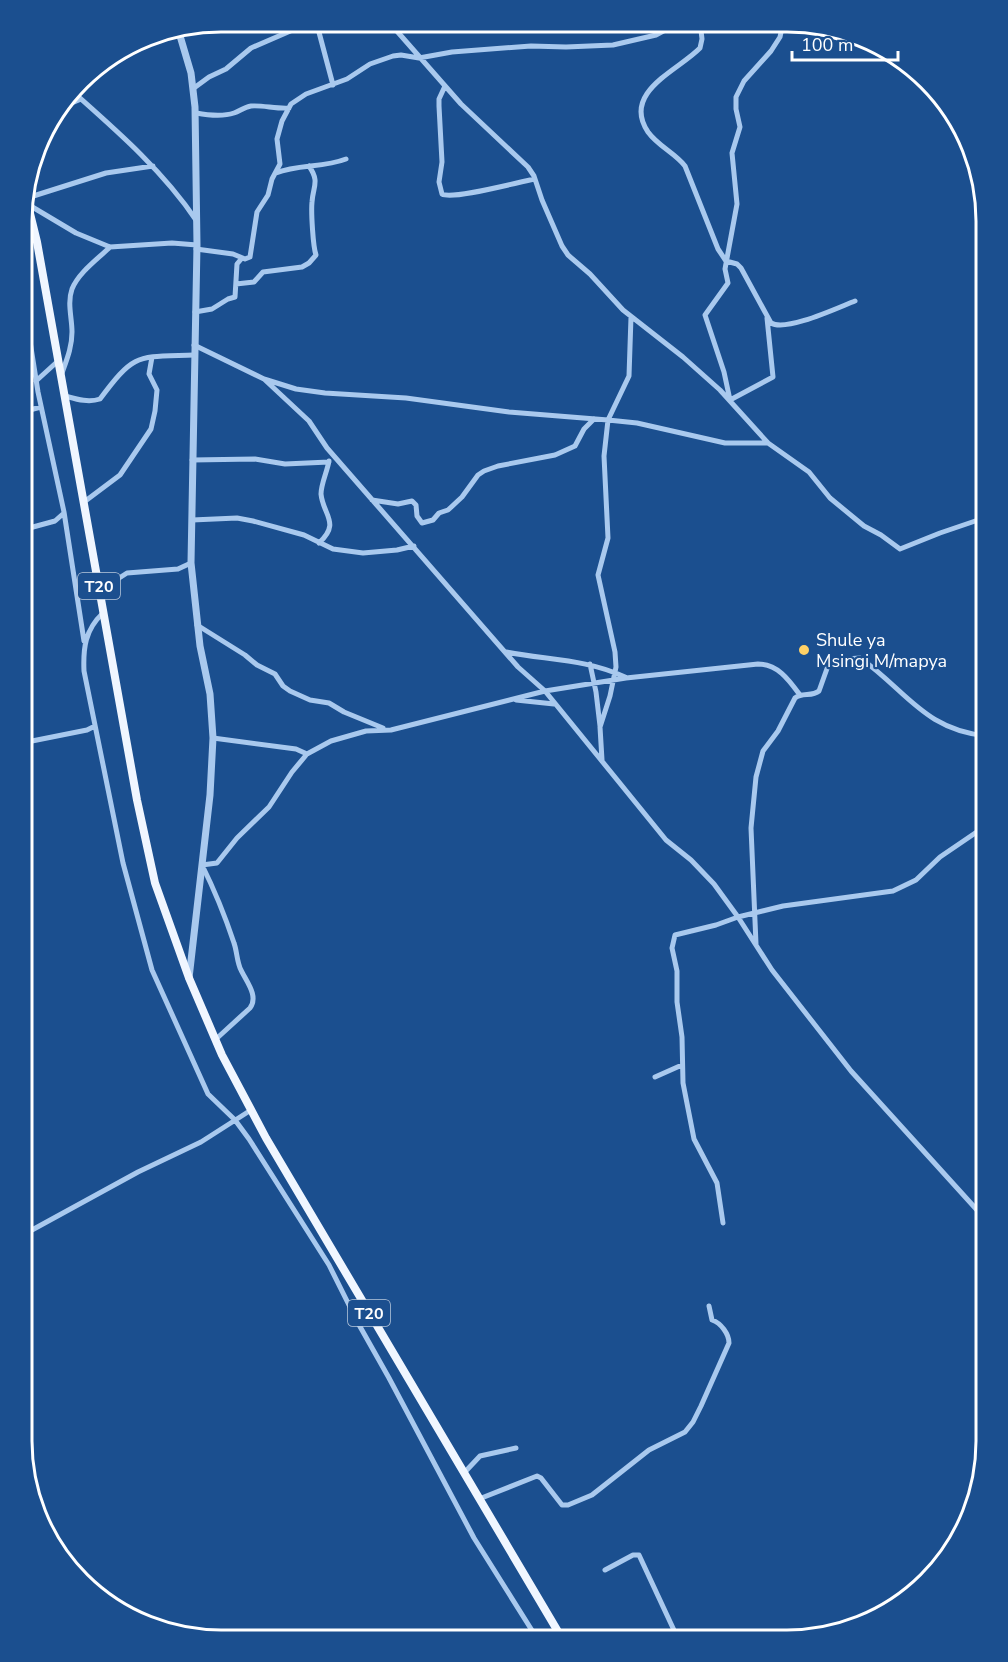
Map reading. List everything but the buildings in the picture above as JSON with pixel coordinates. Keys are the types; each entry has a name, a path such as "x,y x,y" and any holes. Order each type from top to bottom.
{"main road":[{"name":"T20","path":"32,220 136,800 155,883 189,978 215,1040 266,1138 557,1630"}],"street":[{"path":"194,88 209,77 226,69 251,48 288,32"},
{"path":"319,32 333,85"},
{"path":"397,32 461,104 528,167 568,255 590,274 631,317 683,357 730,400 768,443 809,472 830,498 897,549 903,549 976,521"},
{"path":"33,201 76,233 110,247 172,243 247,258 251,253 257,212 268,195 274,174 280,164 278,133 289,108 306,94 348,79 370,64 401,55 419,58 452,52 531,46 613,45 660,32"},
{"path":"701,32 700,48 652,87 642,102 642,113 648,133 686,166 714,239 726,261 737,264 741,268 771,323 777,326 793,323 855,301"},
{"path":"730,400 724,372 705,315 728,283 726,261 737,204 732,153 740,127 736,98 744,81 771,51 781,32"},
{"path":"180,36 194,88 196,113 191,563 197,625 210,694 213,738 213,764 189,978"},
{"path":"445,86 439,99 442,162 439,182 442,194 447,196 462,194 535,179"},
{"path":"78,96 153,166 181,197 196,220"},
{"path":"73,102 81,99"},
{"path":"196,113 209,116 234,113 252,106 272,109 289,108"},
{"path":"274,174 286,169 333,164 346,159"},
{"path":"33,195 106,173 153,166"},
{"path":"236,284 254,282 263,272 302,267 316,255 312,208 316,183 314,172 309,166"},
{"path":"61,374 69,356 71,343 72,289 81,275 110,247"},
{"path":"195,312 212,309 229,298 234,298 237,294 237,264 242,258"},
{"path":"600,727 615,672 615,652 598,575 608,537 603,477 608,420 629,376 631,317"},
{"path":"730,400 773,377 767,318"},
{"path":"194,345 264,379 296,389 385,396 509,412 637,423 725,443 768,443"},
{"path":"65,396 89,401 100,399 125,367 136,360 194,355"},
{"path":"32,357 64,512 84,642 84,672 123,863 152,970 208,1094 235,1120 329,1265 474,1538 532,1630"},
{"path":"84,502 120,475 151,429 156,411 157,390 149,374 152,357"},
{"path":"36,381 58,361"},
{"path":"264,379 309,421 331,453 504,652 530,680 544,691 666,840 700,868 738,917 772,970 851,1071 976,1209"},
{"path":"32,409 41,407"},
{"path":"372,500 398,504 411,501 416,505 417,516 422,523 433,520 462,497 478,475 498,466 555,455 575,446 584,429 594,419"},
{"path":"320,543 328,534 330,525 321,493 331,453"},
{"path":"192,460 255,459 285,464 329,462"},
{"path":"32,527 56,521 64,512"},
{"path":"192,520 237,518 253,520 304,535 333,549 363,553 414,546"},
{"path":"101,596 114,582 127,573 178,569 191,563"},
{"path":"84,642 94,622 104,612"},
{"path":"197,625 257,665 275,674 283,686 290,691 310,700 329,703 367,722 391,730"},
{"path":"504,652 590,664 626,678"},
{"path":"756,944 752,828 756,777 763,751 795,699 800,695 812,695 818,692 827,666 831,662 859,658 929,717 976,735"},
{"path":"590,664 595,683 602,762"},
{"path":"202,865 217,863 237,838 269,807 307,754 331,741 366,731 391,730 544,691 626,678 764,664 782,673 800,695"},
{"path":"511,700 555,704"},
{"path":"32,741 87,730 95,726"},
{"path":"213,738 296,749 307,754"},
{"path":"723,1223 717,1183 694,1139 687,1094 683,1084 677,971 672,948 677,933 716,926 738,917 783,906 900,889 916,880 940,857 976,832"},
{"path":"202,865 219,901 238,956 240,969 250,986 253,1002 252,1006 215,1040"},
{"path":"655,1077 682,1065"},
{"path":"32,1230 138,1172 201,1142 251,1110"},
{"path":"479,1499 537,1476 562,1505 568,1505 597,1491 651,1449 681,1435 693,1422 729,1346 729,1338 713,1321 709,1306"},
{"path":"464,1473 480,1456 516,1448"},
{"path":"605,1570 639,1554 674,1630"}],"place":[{"name":"Shule ya Msingi M/mapya","path":"804,650"}]}
